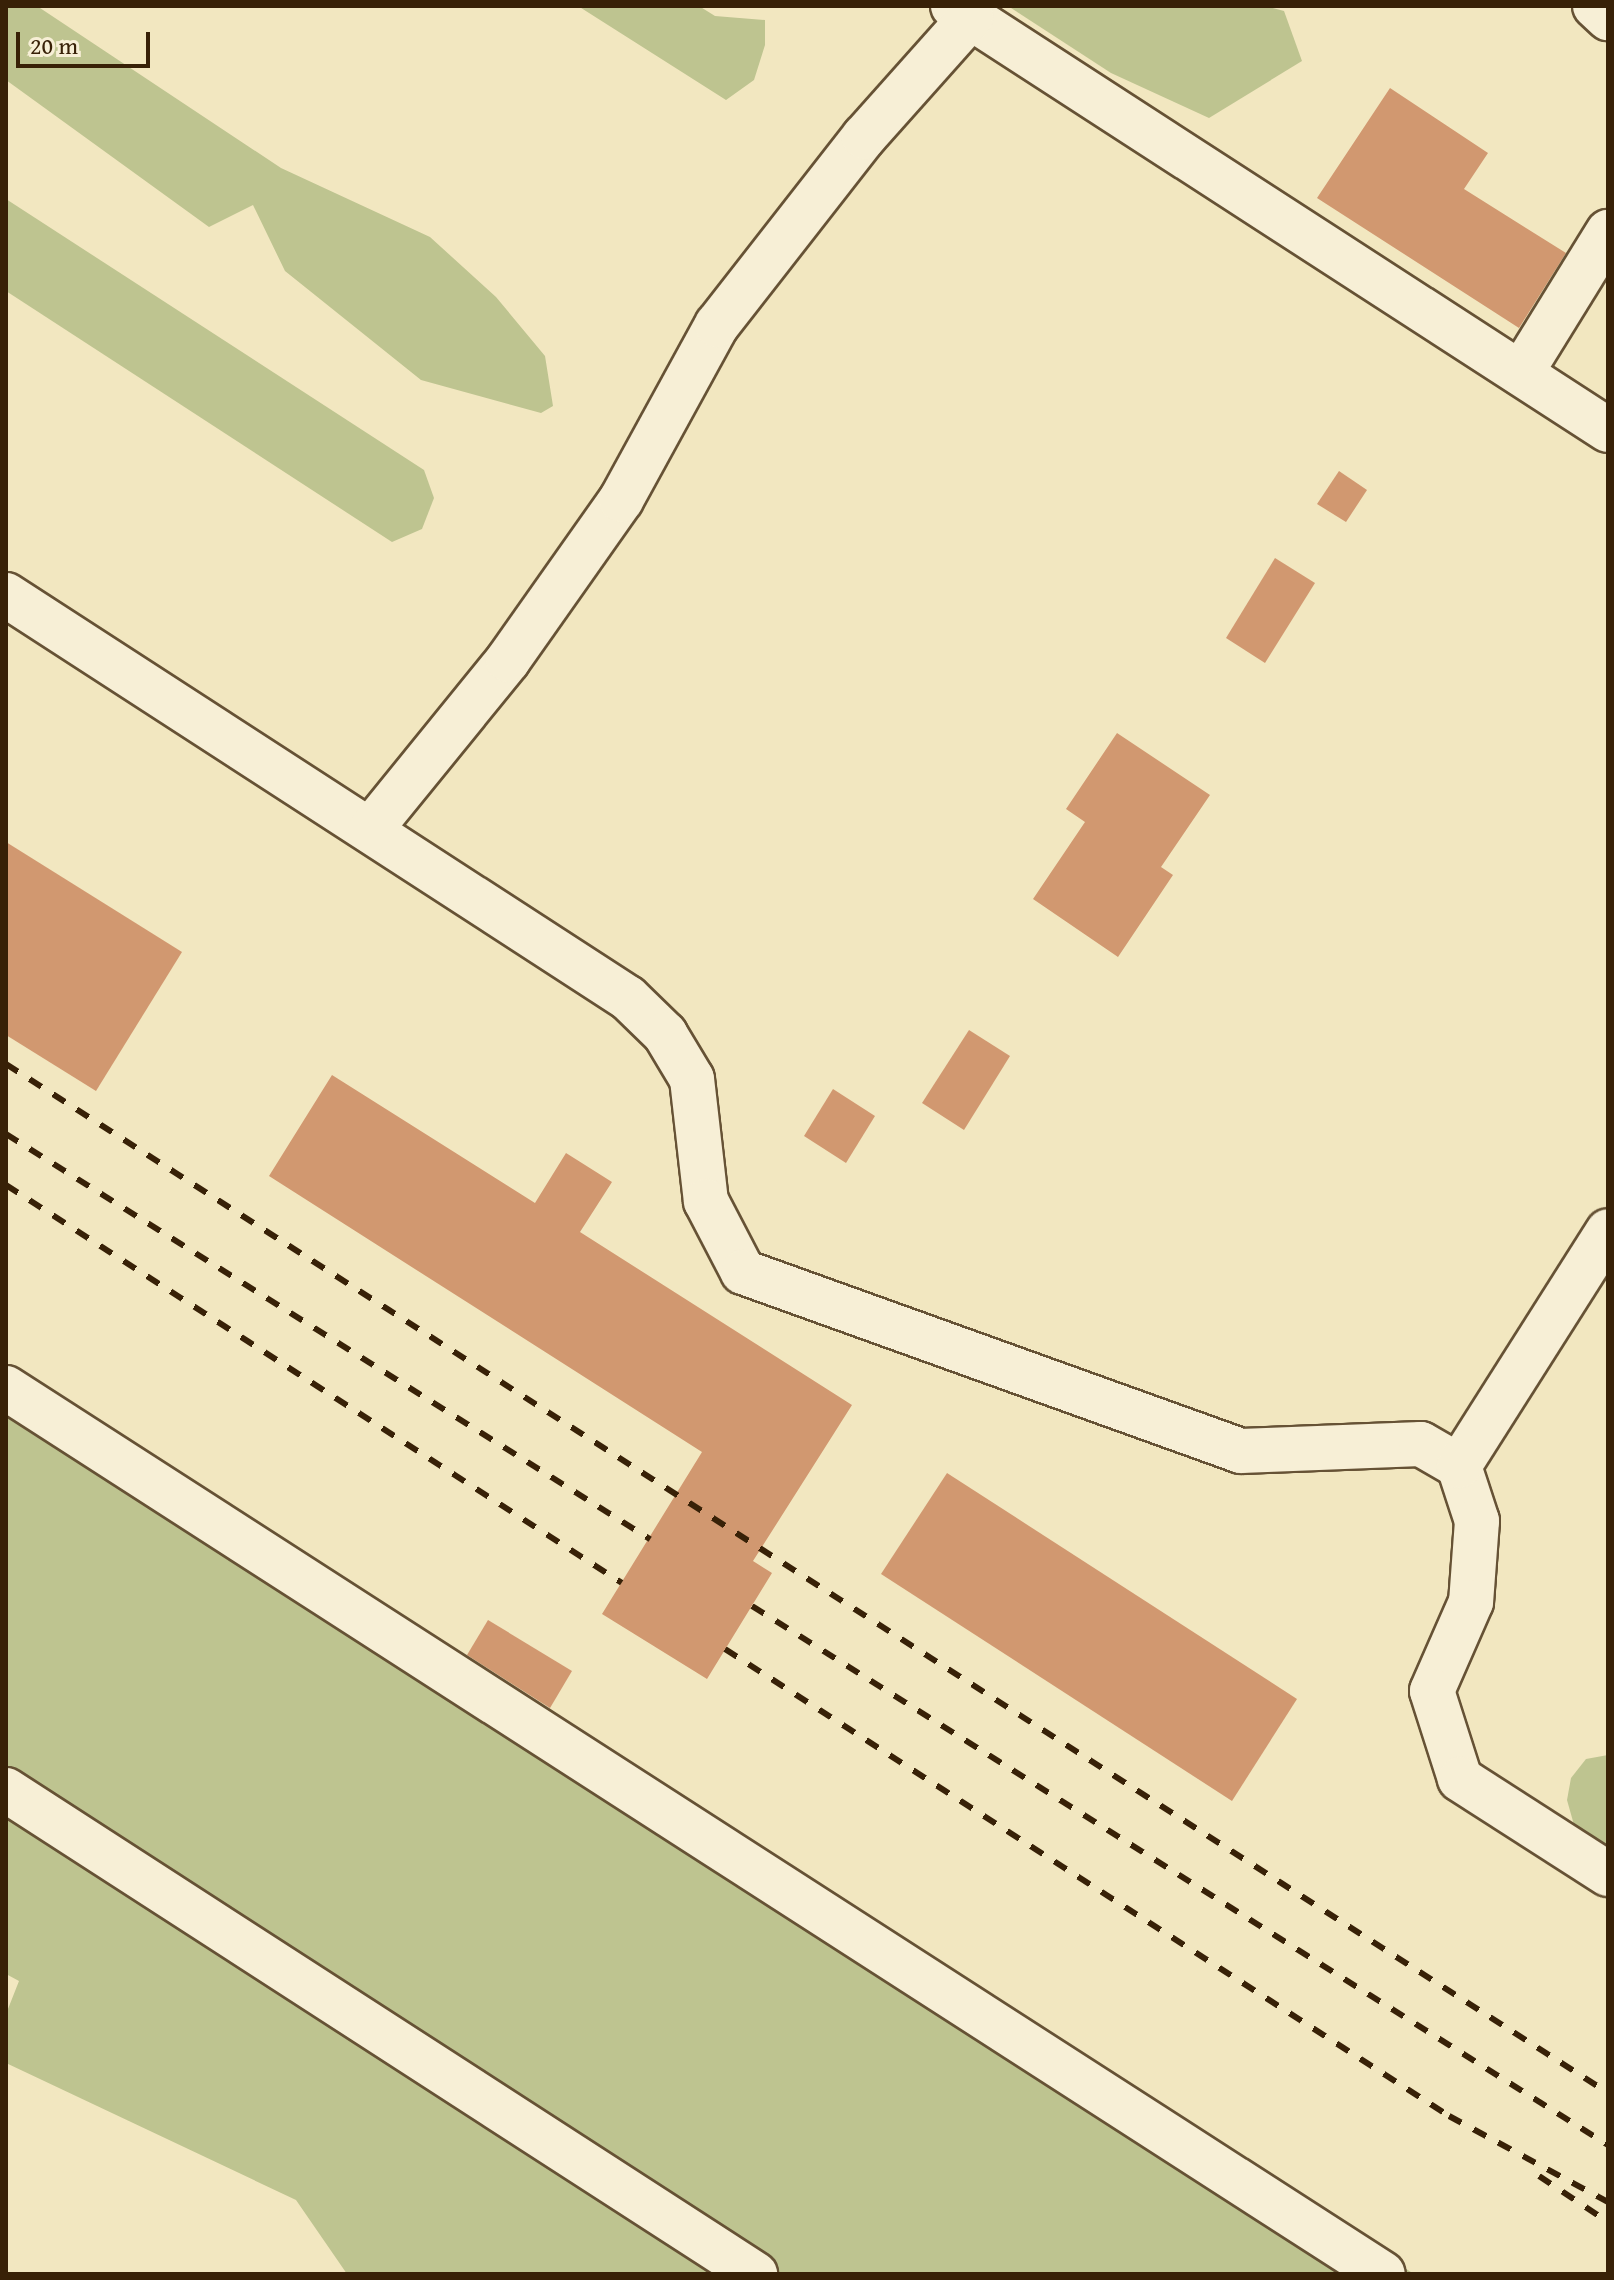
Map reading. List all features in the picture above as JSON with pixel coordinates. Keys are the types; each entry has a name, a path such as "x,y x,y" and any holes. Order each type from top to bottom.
{"street":[{"path":"1595,6 1608,18"},
{"path":"370,830 508,660 621,500 717,325 962,12 1608,430"},
{"path":"1521,373 1608,232"},
{"path":"6,595 628,998 665,1034 692,1079 706,1201 743,1272 1241,1451 1421,1444 1459,1466 1477,1521 1471,1602 1432,1691 1460,1779 1608,1874"},
{"path":"1459,1466 1608,1231"},
{"path":"6,1388 1383,2274"},
{"path":"6,1790 755,2274"}],"green space":[{"path":"6,6 37,6 281,168 430,237 496,297 545,356 553,406 541,413 421,380 285,271 253,205 209,227 6,80"},
{"path":"578,6 699,6 715,16 765,20 765,45 754,80 726,100"},
{"path":"1008,6 1265,6 1284,11 1302,61 1209,118 1111,73"},
{"path":"6,199 424,470 434,498 422,529 392,542 6,291"},
{"path":"6,1371 1414,2274 347,2274 296,2200 6,2063 6,2014 19,1981 6,1974"},
{"path":"1608,1755 1608,1846 1574,1825 1567,1800 1571,1778 1586,1759"}],"building":[{"path":"1390,88 1488,153 1464,189 1566,253 1519,328 1317,198"},
{"path":"1339,471 1367,490 1346,522 1317,504"},
{"path":"1275,558 1315,583 1265,663 1226,638"},
{"path":"1117,733 1210,795 1161,867 1173,875 1118,957 1033,899 1085,822 1066,809"},
{"path":"6,842 182,952 96,1091 6,1035"},
{"path":"969,1030 1010,1056 964,1130 922,1103"},
{"path":"332,1075 535,1203 566,1153 612,1182 580,1232 852,1405 753,1561 772,1573 707,1679 602,1614 702,1452 269,1176"},
{"path":"833,1089 875,1116 846,1163 804,1136"},
{"path":"947,1473 1297,1699 1232,1801 881,1574"},
{"path":"488,1620 572,1671 550,1708 467,1655"}],"railway":[{"path":"6,1064 1608,2093"},
{"path":"6,1134 650,1539"},
{"path":"6,1185 622,1583"},
{"path":"752,1606 1608,2145"},
{"path":"725,1649 1449,2116 1608,2202"},
{"path":"1539,2176 1608,2222"}]}
